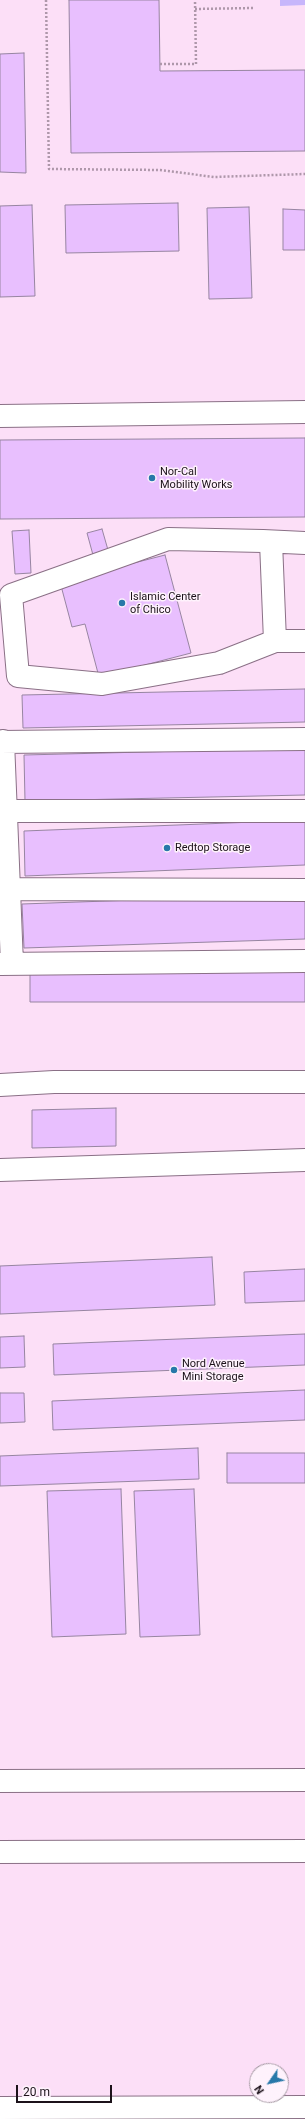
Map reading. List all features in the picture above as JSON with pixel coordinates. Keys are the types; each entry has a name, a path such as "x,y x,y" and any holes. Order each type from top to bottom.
{"lane":[{"path":"0,416 305,412"},
{"path":"305,543 168,539 12,594 18,676 102,684 219,663 275,641 305,641"},
{"path":"271,542 275,641"},
{"path":"305,739 2,742 6,964 305,961"},
{"path":"3,811 305,811"},
{"path":"4,889 305,890"},
{"path":"0,1086 62,1082 305,1082"},
{"path":"0,1170 305,1160"},
{"path":"0,1781 305,1780"},
{"path":"0,1852 305,1851"},
{"path":"0,2108 305,2107"}],"path":[{"path":"46,0 49,169 160,170 214,177 305,174"},
{"path":"160,64 196,64 195,0"},
{"path":"195,10 253,8"}],"shaded area":[{"path":"280,0 305,0 305,5 280,6"}],"building":[{"path":"69,0 159,0 160,71 305,70 305,151 71,153"},
{"path":"24,53 26,173 0,172 0,54"},
{"path":"178,203 179,251 66,253 65,205"},
{"path":"32,205 35,296 0,297 0,206"},
{"path":"249,207 252,298 209,299 207,208"},
{"path":"283,209 305,210 305,250 283,250"},
{"name":"Nor-Cal Mobility Works","path":"305,438 305,517 0,519 0,440"},
{"path":"102,529 108,550 93,555 87,533"},
{"path":"29,530 31,573 15,574 12,531"},
{"name":"Islamic Center of Chico","path":"165,555 191,653 99,677 85,624 72,627 60,582"},
{"path":"305,689 305,722 23,728 22,695"},
{"path":"305,748 305,795 25,801 24,755"},
{"path":"305,820 305,865 25,876 24,831"},
{"path":"305,894 305,939 24,948 22,904"},
{"path":"30,971 305,972 305,1002 30,1002"},
{"path":"116,1108 116,1146 32,1148 32,1110"},
{"path":"212,1257 215,1305 0,1314 0,1266"},
{"path":"305,1269 305,1301 245,1303 244,1272"},
{"path":"305,1334 305,1365 54,1375 53,1344"},
{"path":"24,1336 25,1367 0,1368 0,1337"},
{"path":"305,1390 305,1420 53,1430 52,1401"},
{"path":"0,1393 24,1393 25,1422 0,1423"},
{"path":"198,1448 199,1479 0,1486 0,1456"},
{"path":"227,1453 305,1453 305,1483 227,1483"},
{"path":"121,1489 126,1634 52,1637 47,1491"},
{"path":"194,1489 200,1635 140,1637 134,1491"}],"place":[{"name":"Nor-Cal Mobility Works","path":"152,478"},
{"name":"Islamic Center of Chico","path":"122,603"},
{"name":"Redtop Storage","path":"167,848"},
{"name":"Nord Avenue Mini Storage","path":"174,1370"}]}
